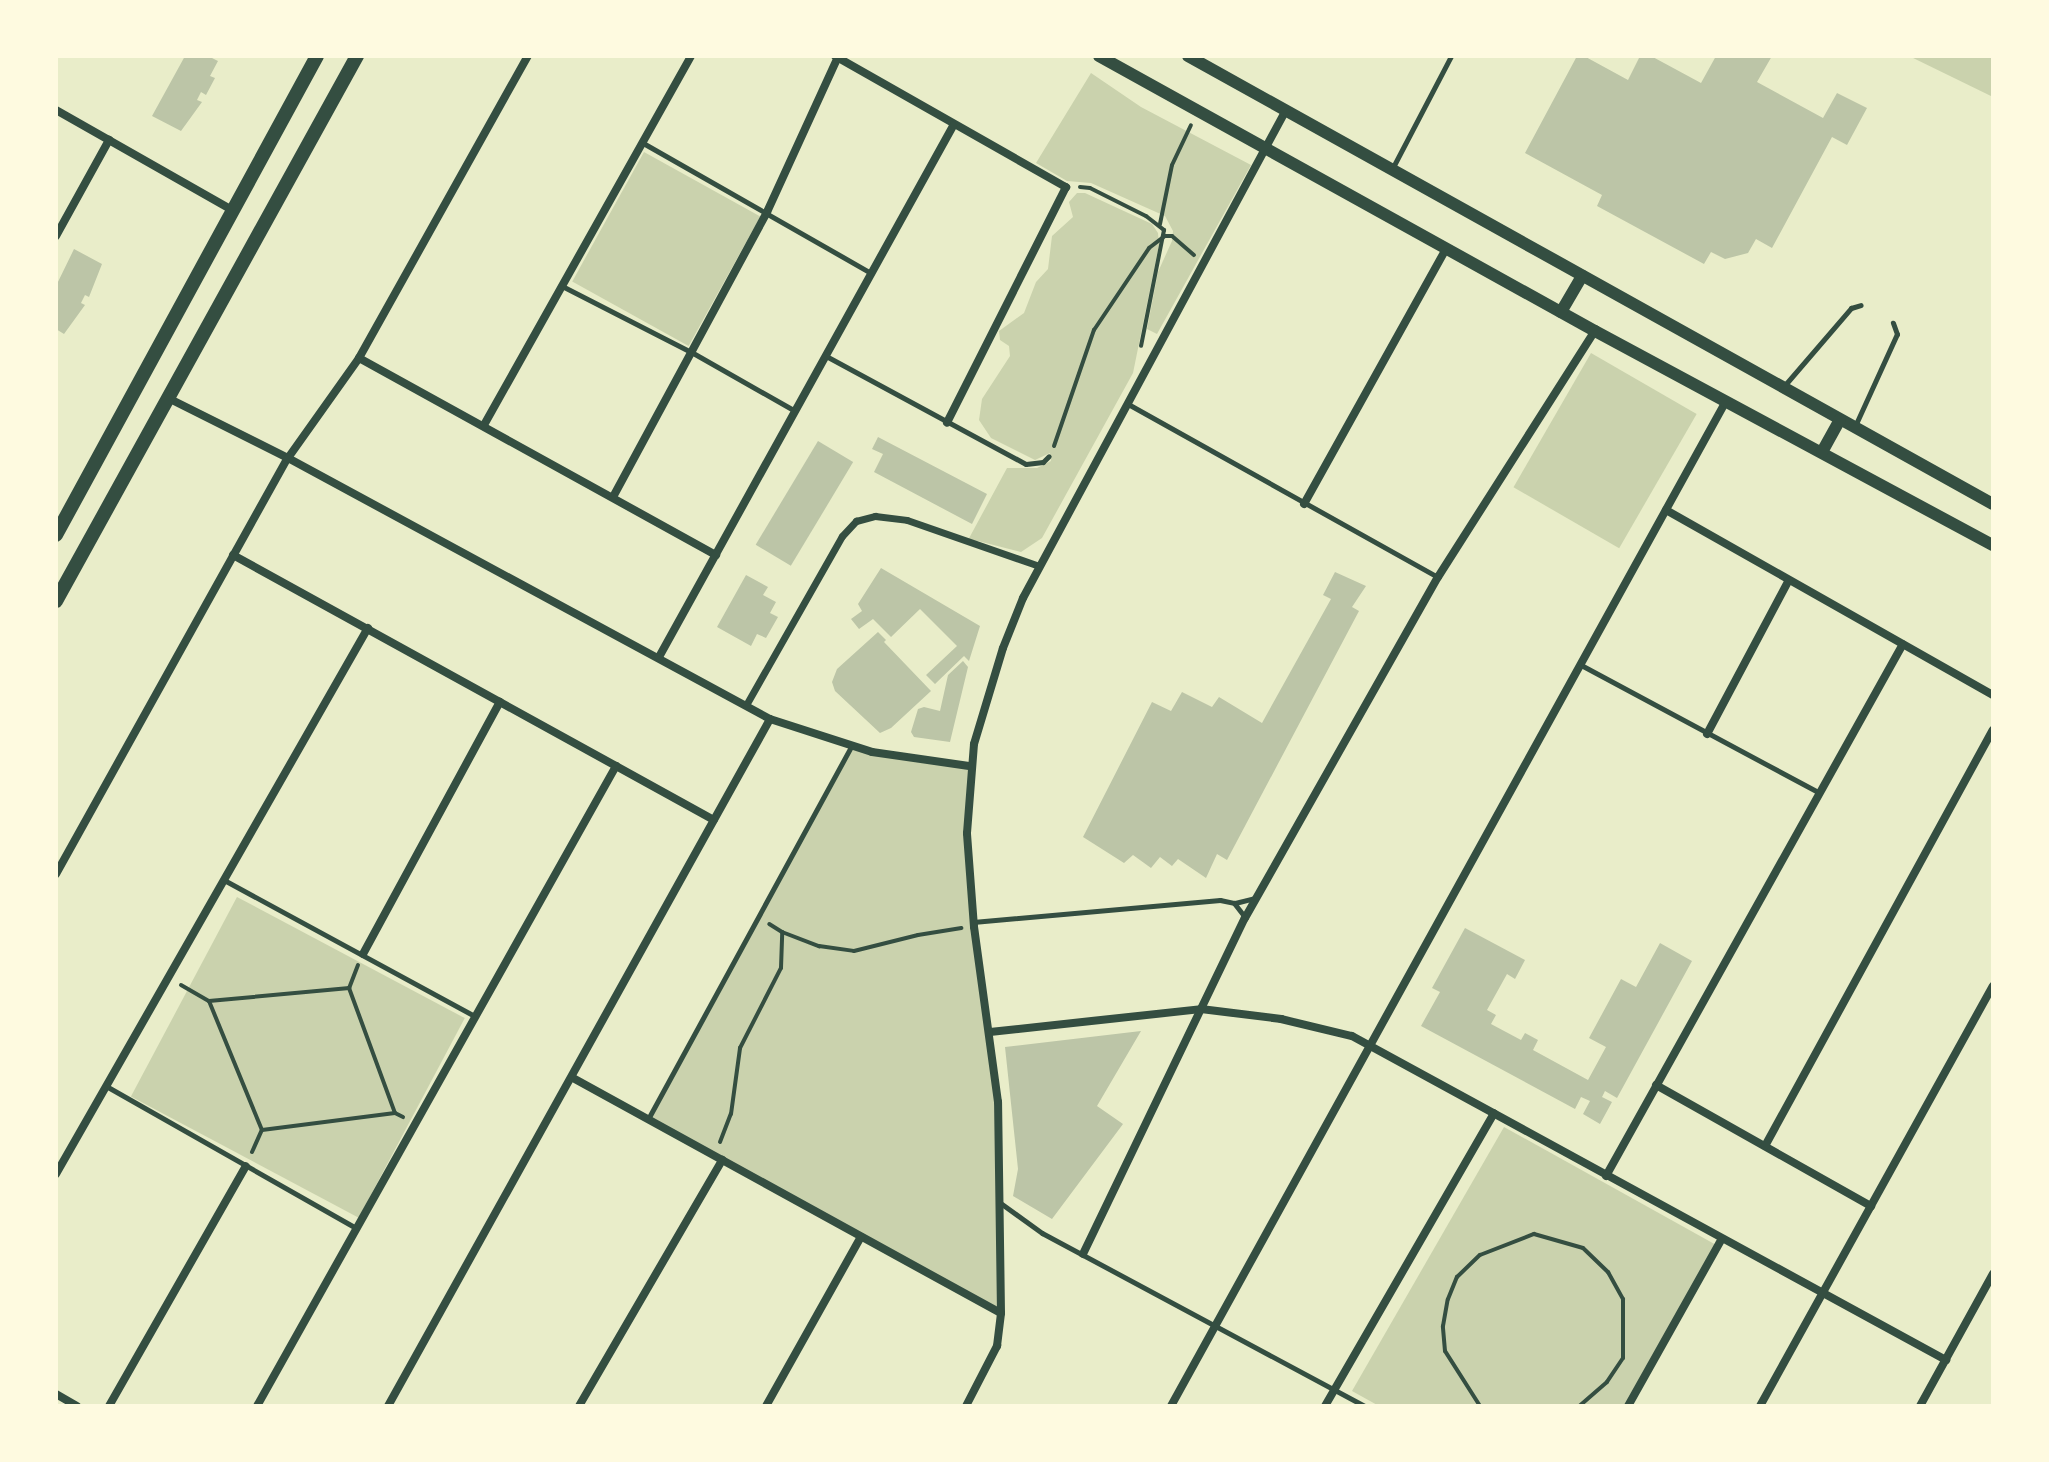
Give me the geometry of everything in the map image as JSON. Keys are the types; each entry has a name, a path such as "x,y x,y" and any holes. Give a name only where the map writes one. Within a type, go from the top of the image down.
{"main road":[{"path":"56,535 317,56"},
{"path":"56,601 357,56"}],"street":[{"path":"56,874 288,458 359,358 528,56"},
{"path":"484,425 691,56"},
{"path":"1099,56 1595,331 1993,545"},
{"path":"1188,56 1993,504"},
{"path":"613,497 767,212 836,57 953,126 1066,187 947,423"},
{"path":"56,110 232,210"},
{"path":"966,1406 997,1346 1001,1313 997,1202 1001,1158 990,1032 973,924 967,833 969,766 1003,648 1039,566 1286,110"},
{"path":"659,657 953,126"},
{"path":"56,236 109,140"},
{"path":"1304,504 1446,249"},
{"path":"1561,312 1582,276"},
{"path":"1083,1254 1245,918 1438,577 1595,331"},
{"path":"359,358 716,555"},
{"path":"166,397 288,458 770,719 851,746 902,758 969,766"},
{"path":"1171,1406 1726,401"},
{"path":"1822,452 1840,420"},
{"path":"1666,510 1993,695"},
{"path":"746,705 842,536 856,521 889,515 1039,566"},
{"path":"233,555 714,820"},
{"path":"1707,734 1789,580"},
{"path":"56,1174 368,628"},
{"path":"1606,1176 1903,644"},
{"path":"363,954 500,702"},
{"path":"388,1406 770,719"},
{"path":"1765,1146 1993,730"},
{"path":"257,1406 616,766"},
{"path":"1760,1406 1993,986"},
{"path":"990,1032 1201,1009 1281,1019 1352,1036 1821,1295 1946,1360"},
{"path":"573,1078 1001,1313"},
{"path":"1656,1085 1871,1206"},
{"path":"1325,1406 1494,1113"},
{"path":"579,1406 722,1160"},
{"path":"109,1406 246,1166"},
{"path":"766,1406 861,1237"},
{"path":"1628,1406 1721,1240"},
{"path":"1920,1406 1993,1274"},
{"path":"56,1394 77,1406"}],"lane":[{"path":"1392,169 1451,56"},
{"path":"641,142 872,273"},
{"path":"562,286 693,353 796,411"},
{"path":"1782,389 1851,308 1861,305"},
{"path":"1854,427 1897,334 1893,323"},
{"path":"826,356 1026,464 1043,462 1049,456"},
{"path":"1127,403 1438,577"},
{"path":"1580,665 1820,793"},
{"path":"648,1119 851,746"},
{"path":"224,880 475,1017"},
{"path":"973,924 1220,900 1243,904 1257,897"},
{"path":"1234,903 1243,911 1245,918"},
{"path":"106,1086 357,1229"},
{"path":"997,1202 1042,1233 1364,1406"}],"path":[{"path":"1136,386 1145,316 1165,236 1160,224 1172,165 1199,111"},
{"path":"1066,187 1090,188 1160,224"},
{"path":"1165,236 1187,246 1201,265"},
{"path":"1049,456 1094,330 1149,248 1165,236"},
{"path":"758,917 782,932 819,946 854,951 973,924"},
{"path":"712,1155 728,1127 740,1048 777,981 784,951 782,932"},
{"path":"363,954 349,988 395,1113"},
{"path":"168,978 209,1001 349,988"},
{"path":"209,1001 262,1130 246,1166"},
{"path":"262,1130 395,1113 416,1123"},
{"path":"1480,1406 1445,1351 1443,1326 1448,1299 1457,1277 1480,1255 1534,1234 1583,1248 1608,1272 1623,1299 1623,1358 1607,1382 1579,1406"}],"green space":[{"path":"1909,56 1993,56 1993,97"},
{"path":"1091,73 1141,107 1251,165 1157,334 1147,329 1158,272 1172,241 1173,231 1165,216 1091,183 1067,181 1036,163"},
{"path":"644,152 760,216 689,346 572,281"},
{"path":"1077,193 1085,193 1152,224 1158,233 1159,245 1133,373 1042,538 1021,552 978,541 975,544 967,542 1007,468 1037,468 1051,461 1050,453 1035,460 991,438 979,420 982,399 1010,356 1009,346 1000,340 999,331 1024,313 1036,282 1048,269 1052,236 1073,217 1069,202"},
{"path":"1591,353 1697,414 1619,548 1514,487"},
{"path":"851,746 969,766 967,833 998,1102 1001,1313 648,1119"},
{"path":"237,897 465,1018 359,1218 131,1097"},
{"path":"1504,1127 1718,1246 1629,1406 1379,1406 1352,1391"}],"building":[{"path":"185,56 208,56 218,61 210,76 215,78 206,95 201,92 197,100 202,102 181,131 152,116"},
{"path":"1577,56 1584,56 1628,80 1640,56 1651,56 1701,83 1716,56 1772,56 1757,82 1823,118 1837,93 1867,108 1847,145 1832,137 1772,248 1756,239 1748,253 1725,259 1711,252 1704,264 1597,206 1602,195 1525,153"},
{"path":"74,249 102,264 89,297 85,295 81,303 85,305 64,334 56,329 56,286"},
{"path":"878,437 987,494 972,524 874,472 883,454 872,449"},
{"path":"818,441 853,462 791,566 756,545"},
{"path":"881,568 980,626 969,661 964,656 935,684 926,675 957,646 920,609 891,637 873,619 859,629 851,619 862,611 858,604"},
{"path":"1335,572 1366,586 1352,607 1359,611 1227,860 1217,854 1206,878 1178,859 1172,866 1160,857 1151,868 1133,855 1124,863 1083,837 1152,702 1171,711 1182,692 1212,707 1219,697 1262,723 1331,599 1323,595"},
{"path":"746,575 768,587 763,595 776,602 770,613 778,617 766,638 757,634 751,646 717,627"},
{"path":"878,632 931,691 891,728 880,733 835,691 832,682 837,669"},
{"path":"963,661 968,667 950,742 914,737 911,732 918,709 924,707 940,711 948,675"},
{"path":"1465,928 1525,960 1515,979 1507,974 1487,1010 1496,1015 1491,1024 1521,1040 1525,1033 1538,1040 1533,1050 1588,1080 1606,1047 1589,1038 1621,979 1636,987 1660,943 1692,961 1617,1098 1605,1091 1602,1097 1612,1102 1600,1124 1583,1114 1590,1101 1581,1097 1575,1109 1421,1026 1440,992 1432,988"},
{"path":"1141,1031 1097,1106 1123,1124 1052,1219 1013,1196 1018,1169 1005,1047"}]}
